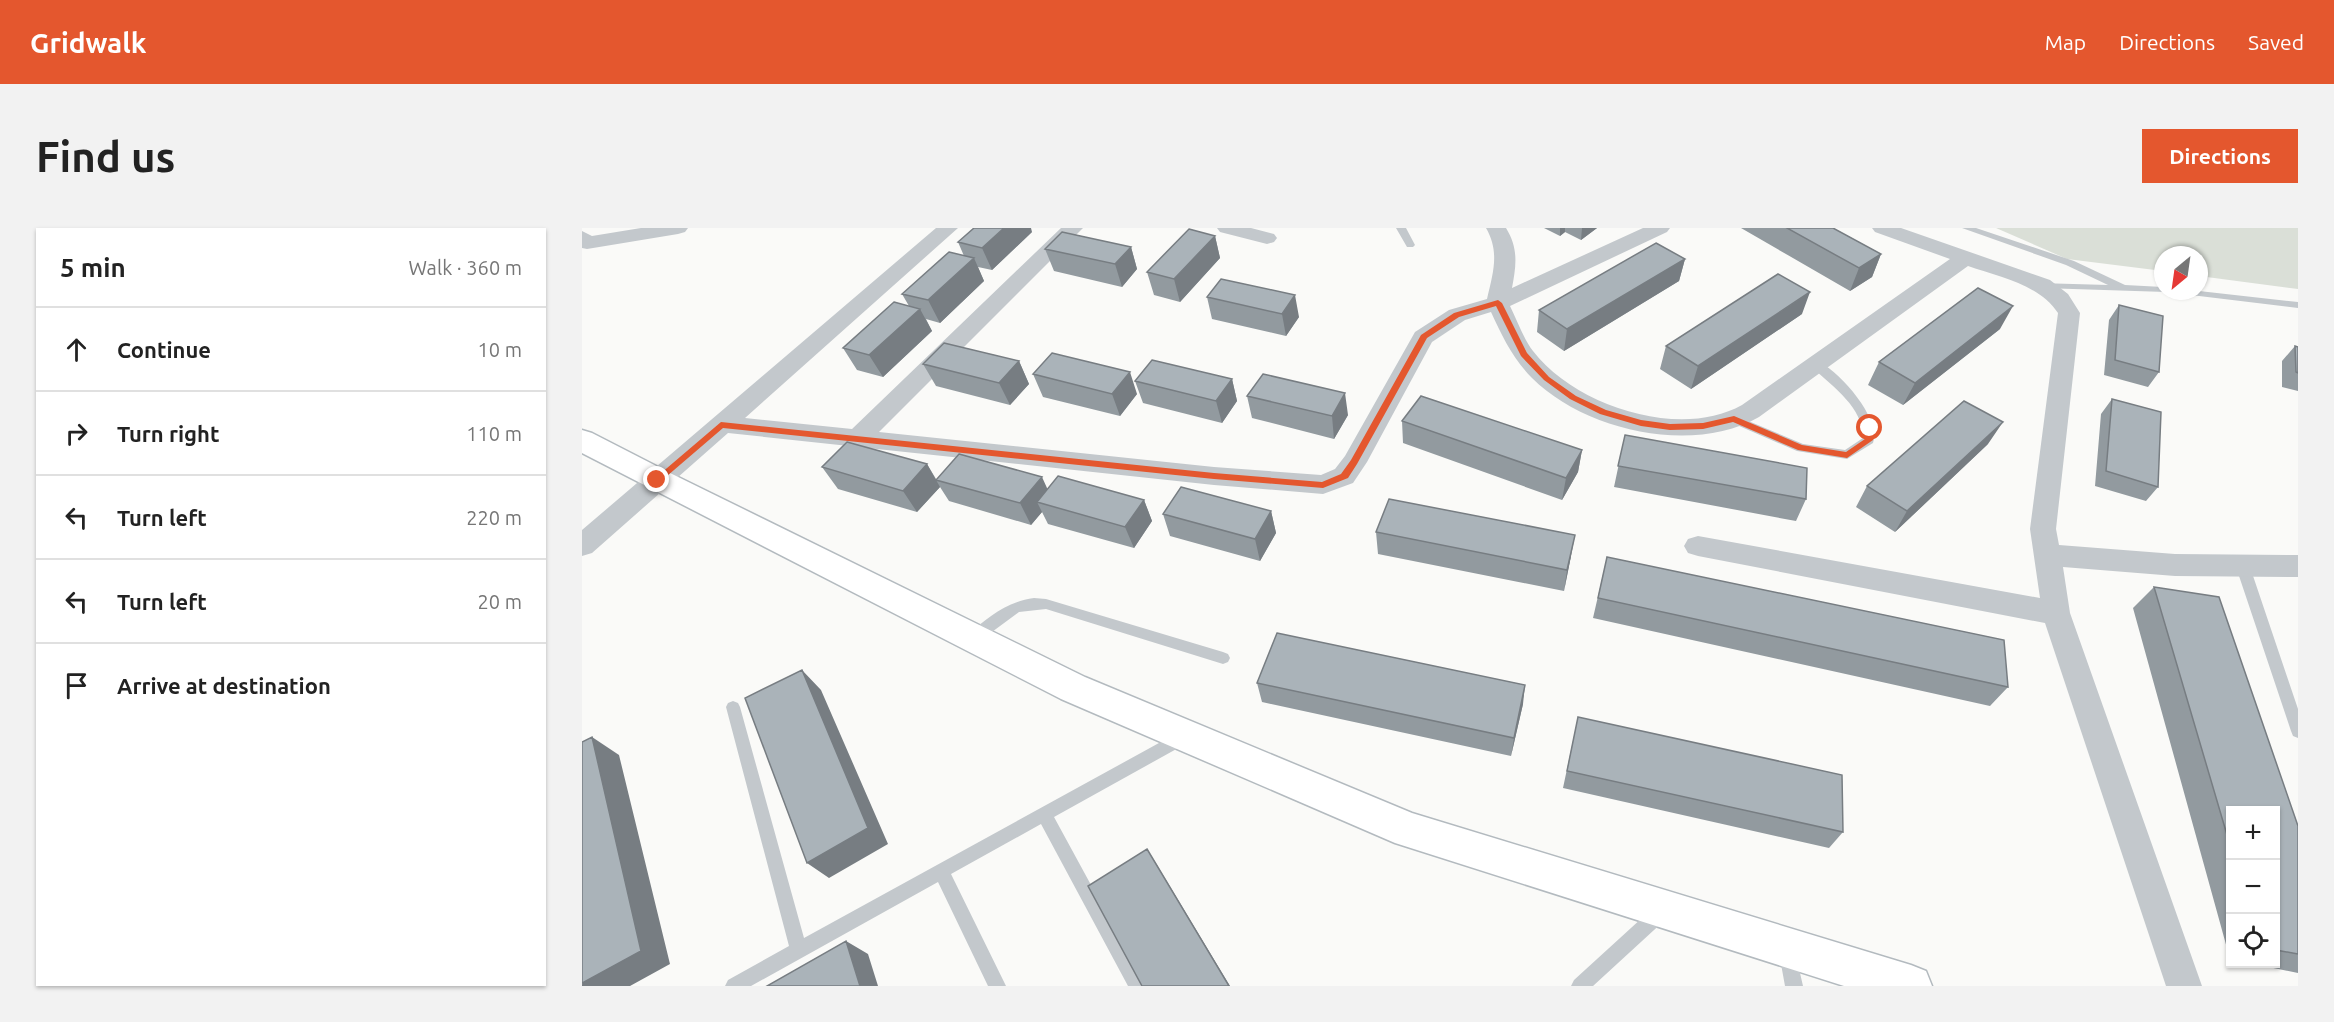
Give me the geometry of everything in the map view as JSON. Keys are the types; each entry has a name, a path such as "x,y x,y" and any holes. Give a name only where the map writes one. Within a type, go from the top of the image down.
{"main road":[{"path":"582,440 657,480 1073,688 1409,830 1911,986"}],"street":[{"path":"582,237 587,243 678,228"},
{"path":"582,546 948,228"},
{"path":"857,439 1073,228"},
{"path":"1227,228 1267,238"},
{"path":"1496,228 1506,245 1507,260 1498,303 1524,355 1546,378 1603,412 1641,423 1670,427 1703,426 1734,419 1817,365 1967,257"},
{"path":"721,424 1323,485 1344,476 1354,462 1424,337 1457,315 1498,303 1660,228"},
{"path":"1882,228 2042,285 2060,299 2069,313 2043,529 2056,613 2184,986"},
{"path":"1698,546 2056,613"},
{"path":"2048,555 2175,565 2298,566"}],"lane":[{"path":"1401,228 1410,245"},
{"path":"1967,228 2070,263 2121,287"},
{"path":"2042,285 2154,289"},
{"path":"2208,295 2298,305"},
{"path":"1734,419 1801,448 1847,455 1869,440 1870,428 1860,409 1817,365"},
{"path":"2242,564 2298,731"},
{"path":"972,639 1013,608 1028,603 1046,604 1223,658"},
{"path":"733,706 799,950"},
{"path":"734,986 1185,736"},
{"path":"1044,814 1137,986"},
{"path":"941,871 997,986"},
{"path":"1580,986 1664,910"},
{"path":"1787,948 1794,986"}],"shaded area":[{"path":"1996,228 2298,228 2298,289 2208,277 2208,246 2154,246 2154,270 2067,259"}],"building":[{"path":"974,228 1004,228 982,248 958,242"},
{"path":"1787,228 1833,228 1881,254 1859,268"},
{"path":"1189,229 1215,236 1174,279 1147,272"},
{"path":"1062,232 1131,247 1115,264 1045,249"},
{"path":"1656,243 1685,259 1567,329 1539,310"},
{"path":"949,252 974,258 928,300 902,294"},
{"path":"1778,274 1810,292 1698,366 1666,346"},
{"path":"1221,279 1295,295 1282,314 1207,297"},
{"path":"1978,288 2013,306 1915,383 1879,362"},
{"path":"894,302 920,309 869,355 843,348"},
{"path":"2119,305 2163,316 2159,372 2115,360"},
{"path":"944,343 1019,361 999,383 923,364"},
{"path":"2295,346 2298,347 2298,373 2296,372"},
{"path":"1052,353 1130,372 1112,394 1033,374"},
{"path":"1152,360 1232,379 1216,401 1135,381"},
{"path":"1263,374 1345,393 1332,416 1247,396"},
{"path":"1421,396 1582,450 1566,478 1402,421"},
{"path":"2112,399 2161,412 2158,487 2106,471"},
{"path":"1964,401 2003,422 1907,511 1867,486"},
{"path":"1625,435 1807,468 1806,499 1618,466"},
{"path":"847,442 927,464 903,491 822,467"},
{"path":"959,454 1042,477 1020,503 936,480"},
{"path":"1058,476 1144,500 1125,527 1037,502"},
{"path":"1181,487 1271,511 1255,539 1163,514"},
{"path":"1389,499 1575,535 1567,570 1376,532"},
{"path":"1607,557 2004,640 2008,687 1598,598"},
{"path":"2154,587 2219,597 2298,826 2298,954 2280,951 2280,806 2226,806 2226,831"},
{"path":"1277,633 1525,685 1514,738 1257,683"},
{"path":"802,670 868,828 807,863 745,698"},
{"path":"1578,717 1842,775 1843,832 1567,771"},
{"path":"592,737 641,951 582,983 582,742"},
{"path":"1147,849 1229,986 1142,986 1088,886"},
{"path":"846,941 860,986 767,986"}],"route":[{"path":"657,480 721,424 1214,476 1323,485 1344,476 1354,462 1424,337 1457,315 1498,303 1524,355 1546,378 1573,398 1603,412 1641,423 1670,427 1703,426 1734,419 1801,448 1847,455 1869,440 1870,428"}]}
